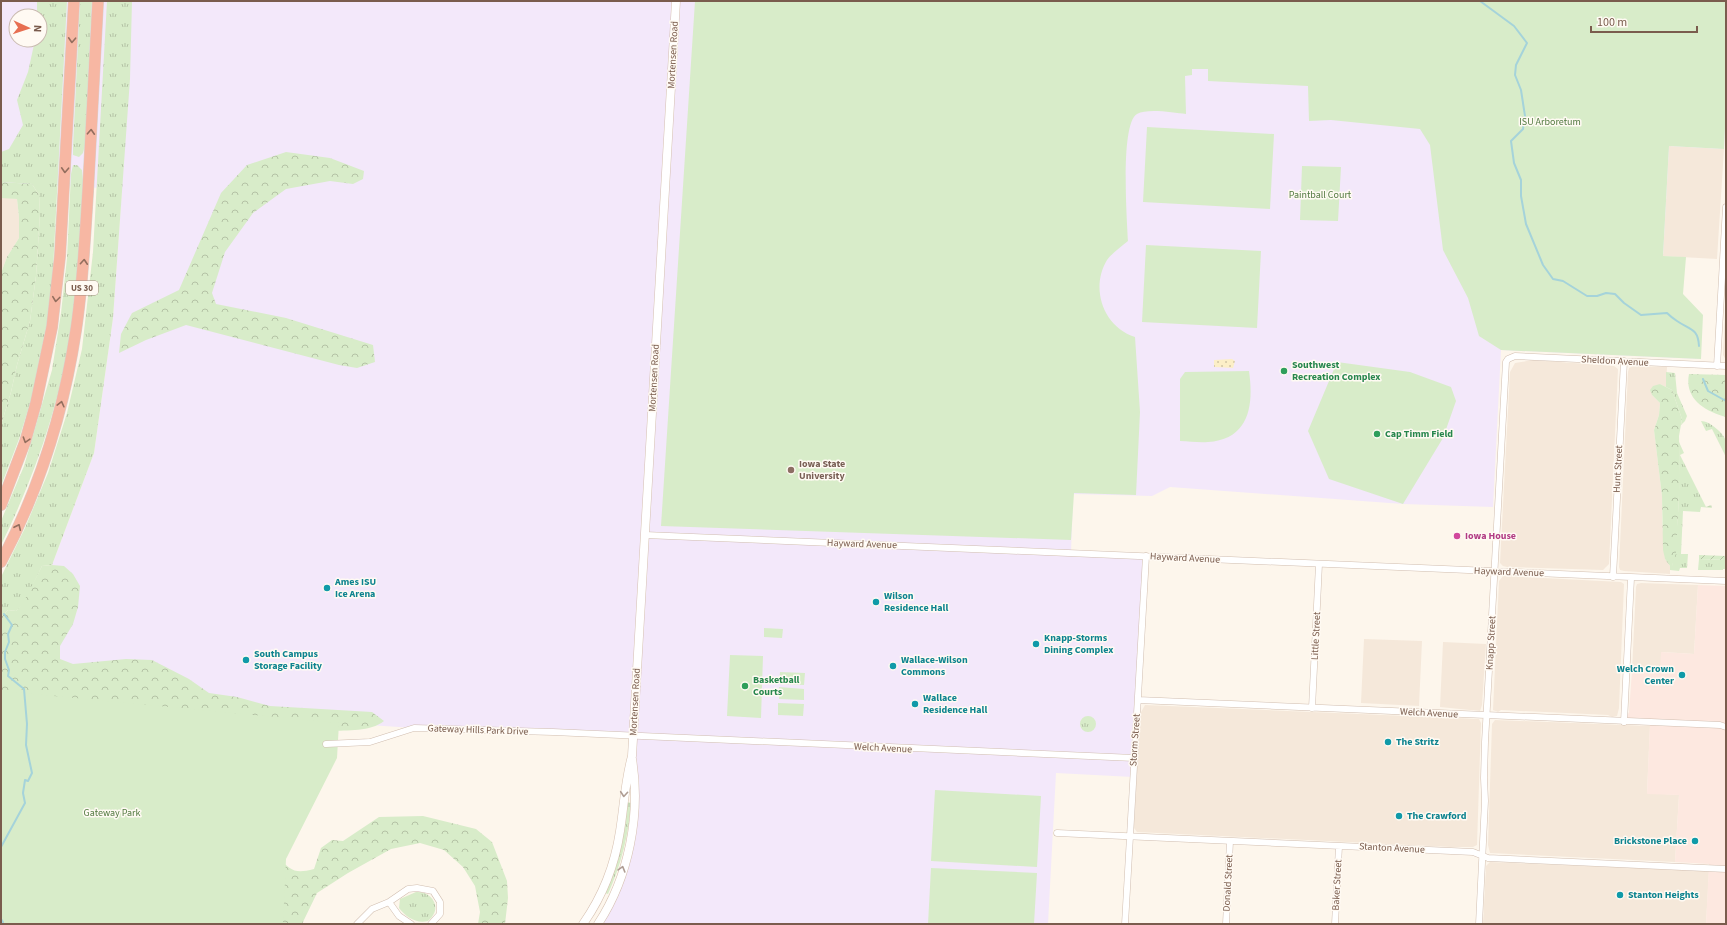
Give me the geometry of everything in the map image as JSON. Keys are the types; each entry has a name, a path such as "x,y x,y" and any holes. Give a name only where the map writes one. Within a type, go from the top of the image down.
{"highway":[{"name":"US 30","path":"1,505 25,442 36,404 52,327 60,256 74,1"},
{"name":"US 30","path":"1,562 21,520 49,448 62,401 76,331 84,258 98,1"}],"street":[{"name":"Mortensen Road","path":"598,924 620,880 632,833 635,813 635,788 632,756 633,736 676,1"},
{"path":"1717,366 1725,250 1726,207"},
{"name":"Sheldon Avenue","path":"1506,362 1508,359 1515,356 1726,366"},
{"name":"Hunt Street","path":"1613,577 1624,361"},
{"name":"Knapp Street","path":"1479,924 1487,716 1506,362"},
{"name":"Hayward Avenue","path":"644,535 1726,581"},
{"name":"Storm Street","path":"1125,924 1146,556"},
{"name":"Little Street","path":"1312,708 1319,564"},
{"path":"1624,722 1631,578"},
{"name":"Welch Avenue","path":"1138,700 1624,722 1724,725"},
{"name":"Gateway Hills Park Drive","path":"326,744 370,742 414,728 633,736"},
{"name":"Welch Avenue","path":"633,736 1134,758"},
{"name":"Mortensen Road","path":"583,924 598,900 616,852 620,832 624,788 632,756"},
{"name":"Stanton Avenue","path":"1057,833 1473,852 1482,856 1497,858 1726,869"},
{"name":"Donald Street","path":"1226,924 1230,841"},
{"name":"Baker Street","path":"1335,924 1339,846"},
{"path":"357,924 372,909 389,902 408,889 418,888 432,892 438,897 441,908 440,914 431,924"},
{"path":"389,902 399,916 411,924"}],"shaded area":[{"name":"Iowa State University","path":"1,1 1726,1 1726,107 1724,149 1669,146 1663,256 1701,359 1501,350 1493,507 1403,504 1170,487 1152,496 1073,494 1071,553 1146,556 1133,777 1056,773 1048,924 598,924 608,906 632,833 633,736 414,728 339,723 1,650 52,565 94,453 113,318 122,189 1,183"},
{"path":"1669,146 1724,149 1717,259 1663,256"},
{"path":"5,197 17,199 19,238 7,257 1,273 1,198"},
{"path":"1726,292 1726,360 1723,355"},
{"path":"1533,360 1614,366 1618,369 1609,564 1603,570 1507,567 1500,563 1510,372 1515,363"},
{"path":"1633,366 1667,367 1666,387 1660,384 1652,395 1660,403 1659,415 1654,430 1662,496 1665,559 1670,566 1670,574 1624,571 1620,570 1619,567 1628,372 1629,368"},
{"path":"1503,576 1621,582 1624,584 1619,708 1617,716 1612,717 1608,715 1501,710 1498,712 1493,710 1499,581"},
{"path":"1637,584 1698,585 1694,654 1662,652 1661,672 1632,671 1636,587"},
{"path":"1698,585 1726,586 1726,924 1706,924 1709,864 1675,862 1679,795 1647,794 1650,723 1624,722 1629,712 1632,671 1660,672 1661,652 1694,654"},
{"path":"1364,639 1422,641 1419,706 1361,703"},
{"path":"1443,642 1486,644 1482,705 1480,711 1440,707"},
{"path":"1145,705 1479,719 1481,723 1477,845 1473,847 1451,847 1137,832 1134,828 1140,714"},
{"path":"1495,720 1650,726 1647,793 1679,795 1675,862 1490,853 1488,845 1492,724"},
{"path":"1490,862 1709,871 1706,924 1483,924 1486,866"}],"green space":[{"path":"37,1 67,1 53,270 47,323 31,400 19,439 1,486 1,425 30,321 36,276 40,214 39,195 32,184 1,182 1,152 9,149 23,125 17,100 28,72 33,48 48,48 48,8 37,8"},
{"path":"80,1 92,1 85,145 83,153 79,157 73,155 73,147"},
{"path":"107,1 132,1 130,79 113,318 94,453 52,565 42,566 23,605 16,611 8,610 1,617 1,577 25,528 48,473 67,413 82,349 93,252"},
{"name":"ISU Arboretum","path":"695,1 1726,1 1726,107 1724,149 1669,146 1663,256 1686,257 1683,294 1703,315 1701,359 1501,350 1479,336 1468,298 1443,250 1430,145 1420,129 1331,120 1309,121 1308,86 1208,81 1208,69 1192,69 1192,75 1185,76 1186,114 1148,111 1137,114 1132,121 1128,135 1126,153 1128,241 1114,252 1107,260 1102,271 1100,282 1100,294 1108,316 1115,325 1124,332 1135,337 1140,412 1136,495 1074,493 1071,540 661,526"},
{"path":"1147,127 1274,134 1270,209 1143,202"},
{"path":"286,152 330,158 364,171 363,179 353,184 330,181 286,189 253,213 225,252 212,293 216,304 286,318 373,345 375,362 357,368 339,365 186,325 146,340 119,353 121,334 132,313 179,290 221,193 247,165"},
{"path":"73,165 77,165 82,170 83,181 75,292 66,357 53,413 35,467 1,545 1,521 24,466 52,370 61,313 67,258 71,174"},
{"name":"Paintball Court","path":"1302,166 1341,167 1338,221 1300,220"},
{"path":"1,182 32,184 39,195 40,214 36,276 30,321 1,425 1,273 7,257 19,238 19,217 17,199 1,198"},
{"path":"1146,245 1261,251 1257,328 1142,322"},
{"name":"Cap Timm Field","path":"1337,362 1410,372 1451,387 1456,401 1443,438 1403,504 1329,479 1308,431"},
{"path":"1249,371 1249,408 1246,418 1240,427 1232,435 1222,440 1205,442 1180,441 1180,379 1185,372"},
{"path":"1666,372 1675,373 1677,393 1687,416 1681,425 1682,419 1672,390 1666,387"},
{"path":"1689,374 1726,375 1726,417 1711,411 1698,403 1690,390 1688,383"},
{"path":"1660,384 1672,390 1682,419 1679,436 1680,476 1676,553 1672,566 1670,566 1665,559 1663,550 1662,496 1654,430 1659,415 1660,403 1652,395 1650,390 1653,386"},
{"path":"1701,421 1712,425 1724,438 1726,441 1726,457 1712,429 1706,431"},
{"path":"1679,442 1684,453 1680,455 1706,507 1711,505 1712,508 1701,507 1700,512 1683,511 1681,554 1688,554 1687,568 1680,568 1679,571 1670,570 1670,566 1672,566 1678,520"},
{"path":"1699,555 1726,556 1726,560 1699,559"},
{"path":"1699,559 1726,560 1726,569 1698,570"},
{"path":"42,566 64,566 73,574 80,586 78,607 73,624 60,646 60,659 73,664 126,659 152,660 189,679 209,693 237,697 270,706 372,712 384,721 378,725 366,729 330,731 1,875 1,617 8,610 16,611 22,605"},
{"path":"764,628 783,629 782,638 764,637"},
{"name":"Basketball Courts","path":"730,655 763,656 761,718 727,716"},
{"path":"780,672 805,673 804,685 779,684"},
{"path":"779,687 804,689 804,700 779,699"},
{"name":"Gateway Park","path":"1,691 339,723 337,758 286,859 283,924 1,924"},
{"path":"778,703 804,704 803,716 778,715"},
{"path":"1088,716 1095,721 1096,724 1091,731 1088,732 1081,727 1080,724 1085,717"},
{"path":"935,790 1041,796 1037,867 931,861"},
{"path":"628,802 631,803 626,838 617,872 608,894 605,893 621,846"},
{"path":"423,816 476,829 492,842 507,881 508,898 505,924 478,924 480,912 475,886 463,867 444,850 420,843 391,849 348,873 317,893 302,924 230,924 278,857 294,870 302,871 314,869 321,848 332,840 343,841 379,817"},
{"path":"931,868 1037,873 1034,924 928,924"},
{"path":"416,892 427,894 434,902 435,911 428,921 415,921 399,908 400,899"}],"sand":[{"path":"1232,359 1235,361 1233,368 1214,367 1214,360"}],"waterway":[{"path":"1480,1 1514,26 1527,43 1516,65 1515,75 1521,90 1525,116 1523,129 1511,141 1514,163 1521,180 1521,196 1526,224 1543,265 1553,279 1563,281 1587,296 1597,296 1606,293 1615,294 1624,303 1641,315 1667,313 1695,333 1699,346"},
{"path":"1703,379 1708,391 1726,401"},
{"path":"1,394 1,407"},
{"path":"1,847 25,803 23,793 25,780 28,781 32,773 26,745 27,724 24,689 8,676 9,670 5,659 5,652 9,642 8,634 12,625 4,614"},
{"path":"1,919 3,924"}],"place":[{"name":"Southwest Recreation Complex","path":"1284,371"},
{"name":"Cap Timm Field","path":"1377,434"},
{"name":"Iowa State University","path":"791,470"},
{"name":"Iowa House","path":"1457,536"},
{"name":"Ames ISU Ice Arena","path":"327,588"},
{"name":"Wilson Residence Hall","path":"876,602"},
{"name":"Knapp-Storms Dining Complex","path":"1036,644"},
{"name":"South Campus Storage Facility","path":"246,660"},
{"name":"Wallace-Wilson Commons","path":"893,666"},
{"name":"Welch Crown Center","path":"1682,675"},
{"name":"Basketball Courts","path":"745,686"},
{"name":"Wallace Residence Hall","path":"915,704"},
{"name":"The Stritz","path":"1388,742"},
{"name":"The Crawford","path":"1399,816"},
{"name":"Brickstone Place","path":"1695,841"},
{"name":"Stanton Heights","path":"1620,895"}]}
